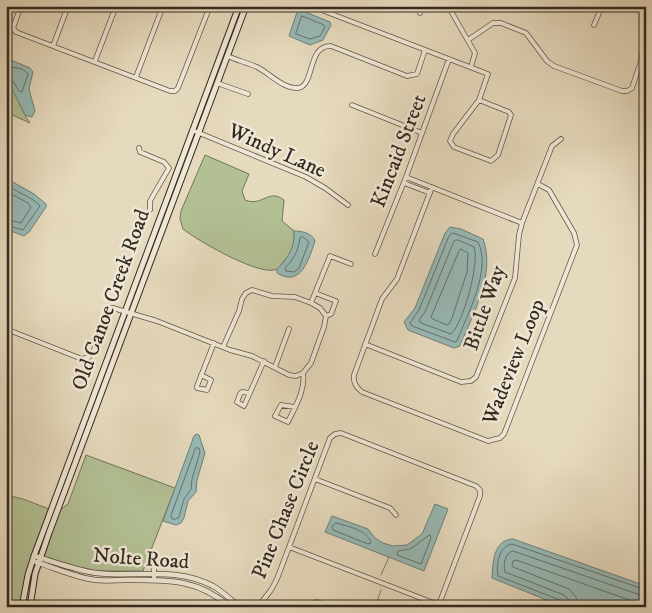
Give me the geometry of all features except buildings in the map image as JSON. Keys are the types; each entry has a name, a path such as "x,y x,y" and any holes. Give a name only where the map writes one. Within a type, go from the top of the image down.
{"main road":[{"name":"Old Canoe Creek Road","path":"23,606 33,558 239,6"},
{"name":"Old Canoe Creek Road","path":"30,607 32,590 40,560 246,6"},
{"path":"100,378 106,380"}],"street":[{"path":"20,6 14,30 170,91 175,91 178,88 210,6"},
{"path":"53,46 68,6"},
{"path":"95,62 116,6"},
{"path":"136,78 163,6"},
{"path":"311,6 488,74 479,100 452,134 450,141 454,147 491,161 498,155 511,115 509,112 479,100"},
{"path":"419,6 420,13"},
{"path":"448,6 475,53 471,67"},
{"path":"594,25 602,6"},
{"path":"468,40 494,23 501,23 526,33 554,66 622,91 632,88 641,61 646,33"},
{"path":"227,56 255,66 274,80 296,88 302,87 306,82 316,55 320,48 326,46 331,46 407,76 417,74 425,50"},
{"name":"Kincaid Street","path":"375,254 404,183 449,59"},
{"path":"217,83 248,94"},
{"path":"352,105 422,133"},
{"name":"Windy Lane","path":"192,130 306,177 348,205"},
{"name":"Bittle Way","path":"365,344 461,382 476,378 515,278 518,240 522,223 552,146 561,139"},
{"path":"139,148 140,152 164,162 169,168 150,201 150,210"},
{"path":"406,177 522,223"},
{"path":"404,183 430,193"},
{"name":"Wadeview Loop","path":"432,187 397,279 382,299 354,374 354,380 356,387 362,392 488,441 500,438 504,434 577,245 574,233 549,190 538,184"},
{"path":"311,303 330,256 351,264"},
{"path":"6,329 82,359 89,357 93,352 109,310 113,308 157,321 223,347 264,361 289,375 296,376 303,373 310,363 324,327 326,316 320,308 295,297 272,296 252,290 242,298 239,311 223,347"},
{"path":"315,293 336,301 331,314 326,316"},
{"path":"274,367 289,329"},
{"path":"201,375 214,343"},
{"path":"250,393 242,392 237,402 244,406 250,393 264,361"},
{"path":"294,407 281,405 275,416 288,422 305,382 303,373"},
{"name":"Pine Chase Circle","path":"258,607 271,590 330,438 335,434 341,434 476,486 480,490 480,496 439,606"},
{"path":"315,479 390,508 396,515"},
{"path":"289,547 439,606"},
{"path":"154,557 154,580"},
{"name":"Nolte Road","path":"33,558 97,573 179,574 215,587 240,607"},
{"name":"Nolte Road","path":"40,560 75,575 96,580 178,581 202,588 230,607"},
{"path":"309,607 316,601 331,607"}],"green space":[{"path":"6,84 10,85 30,123 6,112"},
{"path":"205,155 249,174 242,191 245,200 251,202 274,196 284,200 282,221 294,231 294,240 289,255 277,269 266,270 241,262 201,241 183,229 180,219 181,211"},
{"path":"86,455 175,488 143,571 97,571 43,556 60,510 68,504"},
{"path":"6,495 49,509 21,607 6,607"}],"water":[{"path":"298,9 330,22 331,25 323,40 310,45 289,36"},
{"path":"11,60 30,68 33,72 29,89 35,111 32,117 25,115 10,85 6,84 6,66"},
{"path":"6,173 11,178 11,181 34,194 46,204 46,207 29,232 24,236 6,229"},
{"path":"450,227 461,229 483,239 487,266 485,280 476,307 460,346 454,348 408,330 404,322 415,308 445,233"},
{"path":"294,231 306,233 312,236 315,241 303,269 292,277 285,277 277,273 277,269 290,252"},
{"path":"196,434 199,435 205,453 197,480 196,492 188,501 181,523 176,525 163,521"},
{"path":"435,504 448,509 424,571 325,532 332,516 368,529 375,538 383,543 393,546 407,545 422,534"},
{"path":"513,539 646,586 646,607 564,607 492,578 495,553 501,543"}],"waterway":[{"path":"381,575 389,557"},
{"path":"375,607 381,590"}]}
